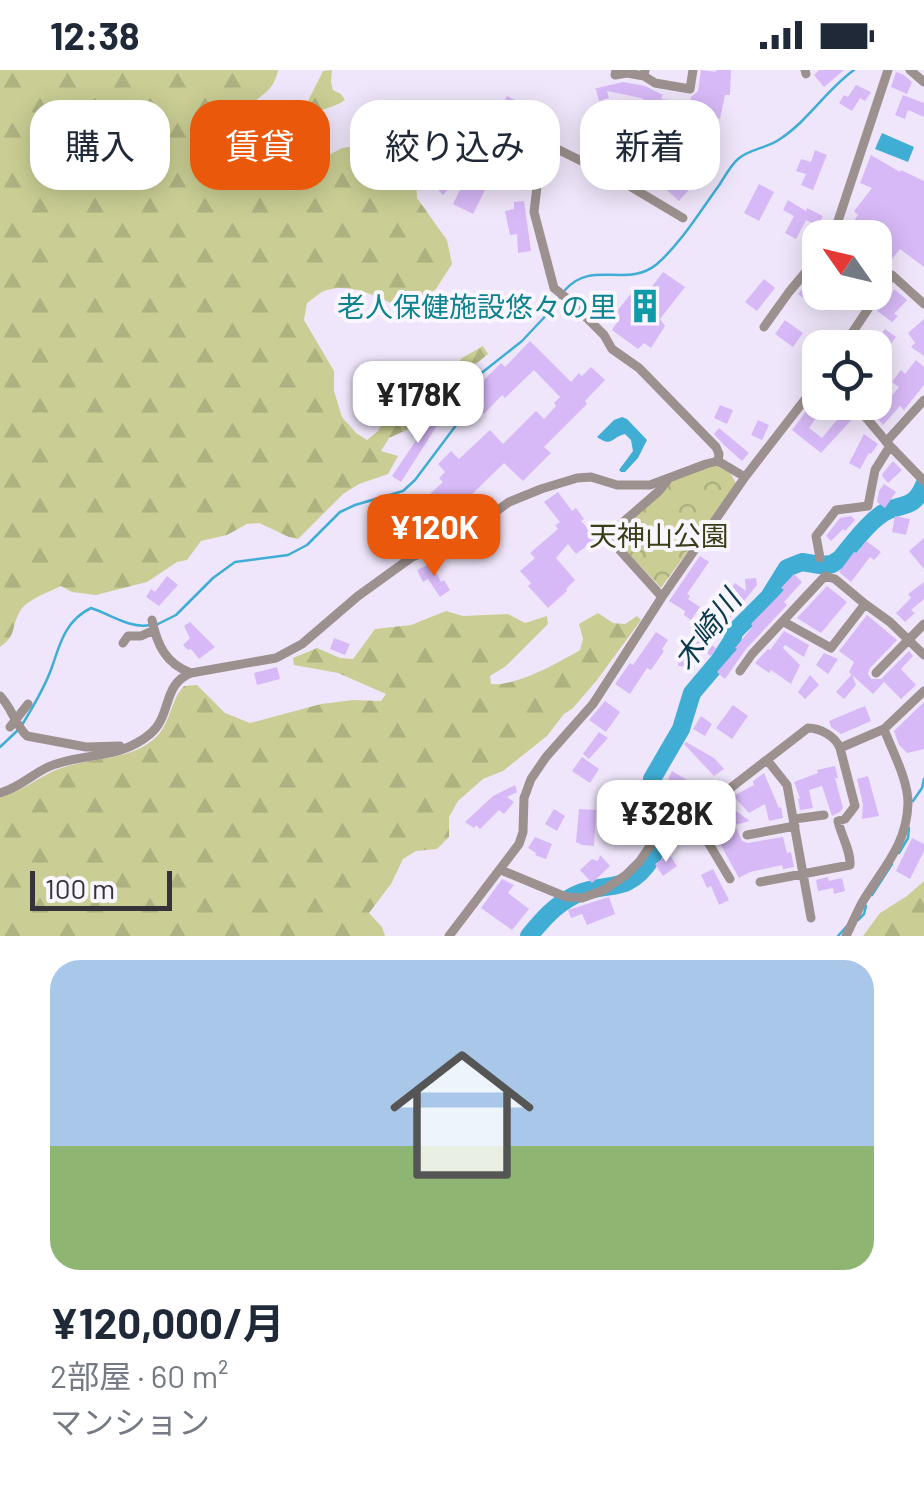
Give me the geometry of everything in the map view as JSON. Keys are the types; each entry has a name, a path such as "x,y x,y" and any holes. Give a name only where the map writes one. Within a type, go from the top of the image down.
{"street":[{"path":"616,70 615,76 644,73 655,83 690,89 694,70"},
{"path":"838,220 888,70"},
{"path":"910,70 924,82"},
{"path":"683,218 616,178 551,146 538,178 534,212 554,288 604,336 612,349 639,368 716,446 718,461"},
{"path":"892,275 924,304"},
{"path":"764,327 802,276"},
{"path":"820,558 816,536 836,510 868,506 875,470 888,444 924,400"},
{"path":"448,936 519,844 524,832 524,798 531,779 592,704 746,477 802,405"},
{"path":"868,420 924,481"},
{"path":"0,792 13,789 48,767 128,748 162,722 175,682 191,673 276,658 302,644 412,557 458,539 509,502 577,478 592,477 630,487 650,485 718,461 746,477"},
{"path":"662,597 608,536 669,478"},
{"path":"740,670 825,576 835,579 890,622 924,655"},
{"path":"784,622 831,648 864,604"},
{"path":"876,673 924,624"},
{"path":"122,643 128,636 141,636 153,625 170,662 191,673"},
{"path":"840,748 884,729 924,691"},
{"path":"0,696 8,704 13,724 27,736 86,747 128,748"},
{"path":"13,724 28,704"},
{"path":"501,870 571,898 604,890 634,869 660,835 693,817 808,728 818,728 840,748 855,806 845,820 838,821 850,866 760,882"},
{"path":"846,936 866,896 890,862 905,824 906,790 884,729"},
{"path":"767,760 786,784 811,918"},
{"path":"747,836 824,815"},
{"path":"693,817 730,879"}],"green space":[{"path":"0,70 278,70 270,88 256,100 190,100 190,190 330,190 330,154 350,147 350,190 417,190 417,198 447,240 452,264 436,289 405,311 378,297 347,288 327,290 307,303 304,320 334,371 334,391 342,417 367,440 378,431 401,389 411,385 439,390 462,358 483,346 488,354 453,383 413,427 389,438 381,451 398,456 388,474 343,494 298,539 259,523 247,524 227,535 201,541 187,560 177,562 147,582 96,595 72,592 61,586 22,608 11,635 0,647"},
{"path":"332,70 333,90 345,100 330,107 330,100 308,100 323,71"},
{"name":"天神山公園","path":"713,464 728,471 736,485 661,588 612,536 671,481"},
{"path":"446,611 463,616 508,614 525,623 547,616 548,624 506,666 490,676 491,684 524,678 580,650 583,639 579,624 598,613 613,623 625,624 637,616 641,620 597,680 547,736 503,771 483,779 458,801 449,817 449,837 437,849 416,851 403,859 391,884 369,913 385,936 0,936 0,797 56,770 137,750 159,734 184,686 197,685 225,713 250,723 321,704 381,701 386,694 338,673 294,665 293,658 317,648 353,659 375,629 411,625"},
{"path":"924,881 924,936 863,936 880,913"}],"water":[{"path":"882,133 914,147 908,162 875,149"},
{"path":"622,417 647,440 625,472 619,470 633,451 631,440 625,434 609,442 597,437"}],"building":[{"path":"701,70 731,70 730,95 725,95 720,119 720,100 690,100 698,91"},
{"path":"819,70 844,70 824,87 814,75"},
{"path":"896,72 912,82 907,94 891,87"},
{"path":"623,82 645,86 663,95 661,99 671,100 645,100 607,91 609,98 599,100 593,89"},
{"path":"856,85 871,92 865,101 860,98 852,111 839,103"},
{"path":"903,95 924,103 924,117 908,110 905,119 895,115"},
{"path":"815,150 827,155 813,190 801,185 806,174 796,171 801,159 811,162"},
{"path":"871,155 924,181 924,267 900,249 892,259 892,220 855,220 858,215 854,211 872,188 860,183"},
{"path":"759,184 774,192 759,221 744,213"},
{"path":"460,190 485,190 473,214 453,204"},
{"path":"667,190 689,190 679,201"},
{"path":"788,200 823,216 821,220 802,220 796,239 785,233 794,216 783,210"},
{"path":"524,201 531,251 518,253 517,234 510,235 505,211 514,209 514,202"},
{"name":"老人保健施設悠々の里","path":"663,272 685,287 660,319 665,326 651,348 644,343 638,349 612,330 619,319 614,315 633,291 644,297"},
{"path":"764,279 775,288 757,311 745,302"},
{"path":"894,289 907,300 892,322 877,311 892,310"},
{"path":"924,319 924,356 911,347 915,343 908,333"},
{"path":"785,320 802,332 793,347 775,334"},
{"path":"530,341 571,382 591,367 605,380 544,447 551,453 523,481 504,463 464,502 459,498 434,522 418,505 443,482 439,478 445,472 438,464 451,451 459,459 490,430 503,444 536,411 544,419 556,406 554,403 560,397 534,370 484,414 474,405 480,399 478,392 483,381 501,363 505,367"},
{"path":"916,360 924,367 924,385 904,410 900,406 892,415 892,395 899,387 892,382 901,370 905,374"},
{"path":"720,405 733,410 727,424 714,418"},
{"path":"438,408 445,413 401,482 392,476"},
{"path":"802,417 802,420 815,420 809,428 822,438 837,420 851,420 821,453 792,430"},
{"path":"758,420 769,425 762,440 751,435"},
{"path":"719,428 749,453 742,461 714,434"},
{"path":"864,434 878,444 860,469 849,463"},
{"path":"893,461 902,470 888,483 882,476"},
{"path":"884,484 896,492 885,508 877,502"},
{"path":"558,492 572,511 576,508 584,519 581,521 597,538 576,554 568,544 556,558 575,580 548,608 520,571 535,558 530,553 558,529 555,525 560,522 544,502"},
{"path":"373,512 393,517 390,529 370,524"},
{"path":"851,516 855,520 845,531 831,541 826,536 840,518"},
{"path":"895,516 910,519 906,535 892,532"},
{"path":"924,538 924,569 909,551"},
{"path":"866,541 881,552 874,560 870,557 851,582 839,572"},
{"path":"700,556 709,562 687,594 700,607 691,620 669,601"},
{"path":"432,563 441,582 444,580 450,590 440,597 428,579 423,582 417,570"},
{"path":"794,574 802,582 784,602 787,605 746,649 725,679 717,672"},
{"path":"167,576 178,585 159,606 146,597"},
{"path":"756,578 757,585 708,642 716,648 711,656 694,644 735,583 746,591 745,579"},
{"path":"924,582 924,599 911,610 915,613 905,622 896,613 911,598 908,594"},
{"path":"827,586 847,602 821,633 797,618"},
{"path":"867,615 897,640 870,668 871,679 881,679 909,651 913,656 901,669 916,685 901,699 884,682 873,694 849,672 854,662 839,651"},
{"path":"190,622 215,647 199,659 183,645 190,638 184,626"},
{"path":"784,631 809,645 804,657 785,645 783,648 800,665 791,684 755,663"},
{"path":"656,632 668,640 664,651 630,694 615,684"},
{"path":"334,638 350,644 345,655 330,649"},
{"path":"681,642 693,643 690,667 678,666"},
{"path":"824,653 838,659 828,674 816,665"},
{"path":"277,667 280,679 257,685 254,673"},
{"path":"852,674 856,685 844,699 836,692"},
{"path":"810,675 819,685 805,699 798,692"},
{"path":"605,701 620,712 606,732 589,720"},
{"path":"924,702 924,749 907,753 894,731"},
{"path":"733,705 748,716 732,739 716,728"},
{"path":"865,706 871,721 841,734 831,727 829,721"},
{"path":"701,716 712,724 705,736 693,729"},
{"path":"599,732 608,738 589,759 583,754"},
{"path":"686,742 714,758 724,769 714,776"},
{"path":"582,757 599,769 590,783 572,771"},
{"path":"835,766 843,808 840,812 832,816 822,786 809,790 813,808 800,810 794,782"},
{"path":"672,771 702,789 693,801 684,795 671,808 663,801 678,785 668,779"},
{"path":"764,773 783,818 769,821 765,804 749,813 733,796 754,785 753,781"},
{"path":"868,776 879,816 862,819 857,779"},
{"path":"515,785 517,792 507,797 514,802 504,814 499,810 480,829 465,822 493,796"},
{"path":"726,804 750,821 735,825 742,841 783,837 794,867 783,869 782,865 739,878 706,818"},
{"path":"637,807 651,811 645,834 631,830"},
{"path":"554,809 565,816 557,831 545,824"},
{"path":"579,809 596,810 594,846 576,842"},
{"path":"535,837 552,844 546,859 528,848"},
{"path":"912,838 924,844 924,851 910,879 896,871"},
{"path":"669,854 677,866 663,876 655,864"},
{"path":"600,855 610,866 592,883 580,870 592,859 598,861"},
{"path":"713,869 729,900 719,905 701,875"},
{"path":"828,877 829,881 842,878 845,891 818,891 816,880"},
{"path":"502,879 514,885 508,893 529,909 512,930 481,908"},
{"path":"609,897 615,914 587,925 582,914 571,918 568,910"}],"waterway":[{"path":"565,290 587,276 634,274 657,264 683,236 735,161 790,131 854,70"},
{"path":"158,624 176,615 235,562 288,555 307,545 340,512 403,491 463,416 479,375 522,341 560,297"},
{"name":"木崎川","path":"529,936 568,899 627,882 647,865 659,841 662,824 652,779 681,729 692,693 719,661 734,632 769,597 787,568 802,562 832,564 874,520 915,500 924,485"},
{"path":"22,725 46,682 65,633 82,613 91,608 128,623 150,625"},
{"path":"0,747 17,731"},
{"path":"913,801 924,779"},
{"path":"899,853 909,828"},
{"path":"872,895 892,864"},
{"path":"858,920 866,906"},
{"path":"838,936 847,926"}],"place":[{"name":"老人保健施設悠々の里","path":"645,306"}]}
